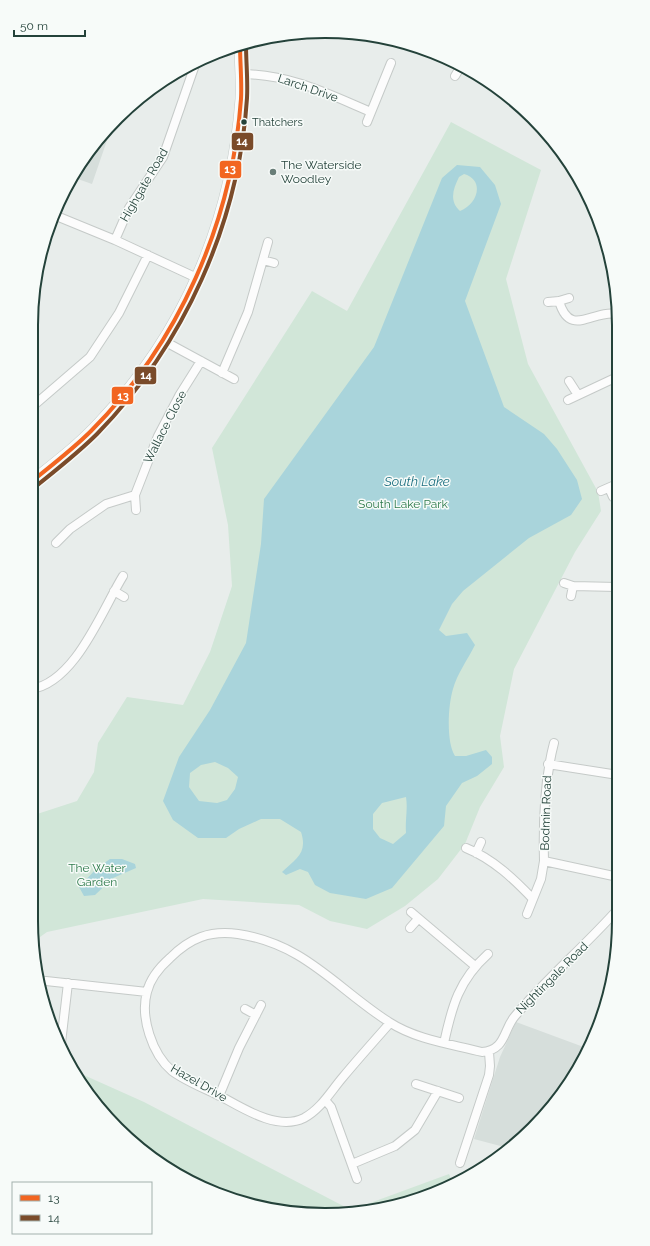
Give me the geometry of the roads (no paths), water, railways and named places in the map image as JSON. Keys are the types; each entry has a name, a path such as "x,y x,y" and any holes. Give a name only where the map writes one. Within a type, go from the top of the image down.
{"street":[{"path":"38,476 69,452 99,423 143,372 164,341 197,278 218,222 227,188 240,110 242,74 240,51"},
{"path":"367,122 391,63"},
{"name":"Highgate Road","path":"115,240 129,208 163,156 193,70"},
{"path":"455,76 458,71"},
{"name":"Larch Drive","path":"242,74 259,74 291,80 371,112"},
{"path":"59,217 115,240 197,278"},
{"path":"222,373 248,312 268,242"},
{"path":"38,402 90,357 119,313 148,255"},
{"path":"263,260 274,264"},
{"path":"548,302 569,298"},
{"path":"559,300 561,308 568,318 579,321 611,312"},
{"path":"164,341 234,379"},
{"name":"Wallace Close","path":"136,510 135,495 158,436 179,396 201,361"},
{"path":"568,400 612,380"},
{"path":"568,382 578,395"},
{"path":"601,491 612,486"},
{"path":"56,544 70,529 106,504 135,495"},
{"path":"38,687 48,684 61,674 72,662 95,626 123,576"},
{"path":"564,583 573,586 612,587"},
{"path":"571,596 573,586"},
{"path":"114,591 124,598"},
{"name":"Bodmin Road","path":"527,914 540,880 544,861 548,764 554,743"},
{"name":"Bodmin Road","path":"548,764 612,774"},
{"path":"476,853 481,842"},
{"path":"466,848 513,878 533,900"},
{"name":"Bodmin Road","path":"544,861 612,876"},
{"path":"411,912 474,966"},
{"name":"Nightingale Road","path":"489,1052 496,1048 511,1020 537,990 593,938 612,916"},
{"path":"410,928 418,919"},
{"name":"Hazel Drive","path":"390,1023 325,1100 303,1118 277,1121 258,1115 173,1071 159,1056 149,1032 145,1013 147,992 162,966 182,945 211,933 237,934 270,942 306,959 390,1023 409,1033 444,1043 482,1052 489,1052"},
{"path":"444,1043 452,1008 466,978 474,966 488,954"},
{"path":"46,981 147,992"},
{"path":"62,1035 68,983"},
{"path":"219,1096 239,1048 262,1005"},
{"path":"245,1009 256,1015"},
{"path":"460,1163 489,1075 489,1052"},
{"path":"416,1084 458,1098"},
{"path":"352,1164 395,1146 415,1130 438,1092"},
{"path":"325,1100 331,1107 357,1179"}],"water":[{"name":"South Lake","path":"457,165 480,167 495,185 501,204 465,301 504,407 544,434 557,449 577,480 582,499 571,515 529,538 463,591 452,604 439,630 446,636 467,633 475,645 457,678 451,696 449,733 452,750 455,756 466,756 486,750 492,757 492,764 477,776 462,783 446,806 444,826 392,888 366,899 330,893 315,885 308,872 300,869 286,875 282,872 299,855 302,850 303,839 301,832 280,819 261,819 239,829 226,838 198,838 173,820 163,801 179,757 210,710 246,643 261,544 264,499 374,347 442,178","holes":["464,174 471,177 475,181 477,192 471,203 460,211 454,203 453,195 459,177","215,762 228,768 238,777 235,789 227,800 217,803 199,801 189,787 190,773 201,765","406,797 406,833 393,844 380,838 373,829 373,814 382,803"]},
{"path":"110,859 122,859 135,864 136,868 113,878 95,895 84,896 79,887 97,868"}],"place":[{"name":"Thatchers","path":"244,122"},
{"name":"The Waterside Woodley","path":"273,172"}],"park label":[{"name":"South Lake Park","path":"403,504"},
{"name":"The Water Garden","path":"97,875"}]}
